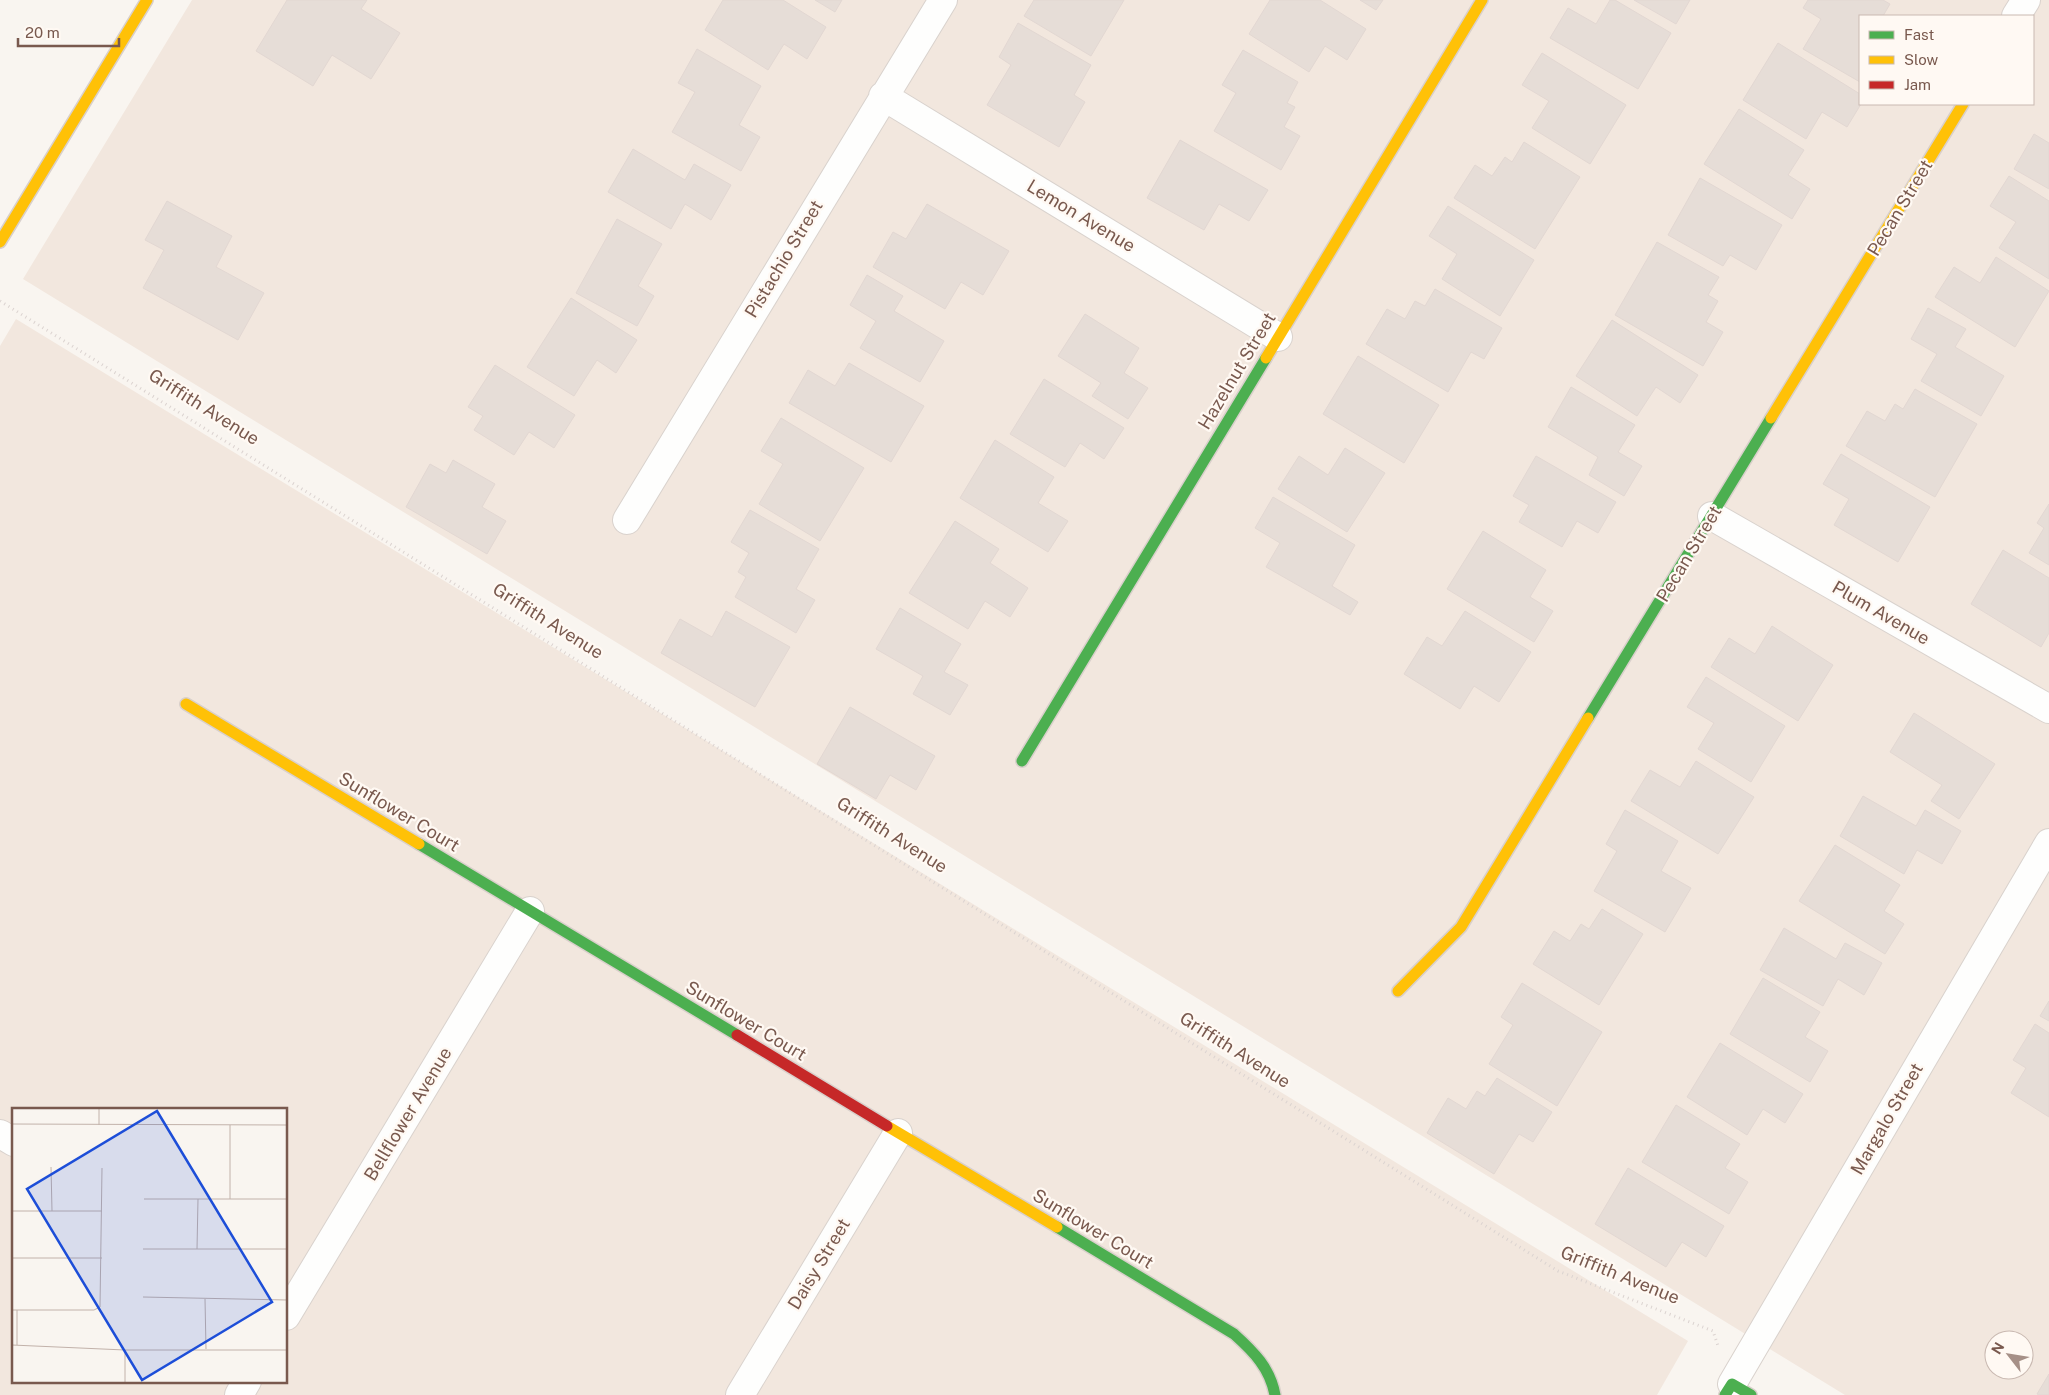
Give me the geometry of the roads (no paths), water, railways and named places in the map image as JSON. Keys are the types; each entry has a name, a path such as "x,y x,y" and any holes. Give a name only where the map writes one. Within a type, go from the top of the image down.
{"street":[{"path":"0,242 147,0"},
{"name":"Pistachio Street","path":"627,520 943,0"},
{"name":"Hazelnut Street","path":"1022,761 1482,0"},
{"path":"2017,15 2026,0"},
{"name":"Lemon Avenue","path":"883,96 1278,337"},
{"name":"Pecan Street","path":"1398,991 1461,927 1962,105"},
{"name":"Plum Avenue","path":"1712,516 2049,709"},
{"name":"Sunflower Court","path":"186,704 1234,1334 1259,1355 1274,1382 1275,1395"},
{"name":"Margalo Street","path":"1736,1391 2049,843"},
{"name":"Bellflower Avenue","path":"288,1310 530,911"},
{"name":"Daisy Street","path":"740,1395 898,1133"},
{"path":"0,1134 12,1141"},
{"path":"239,1395 246,1382"}]}
